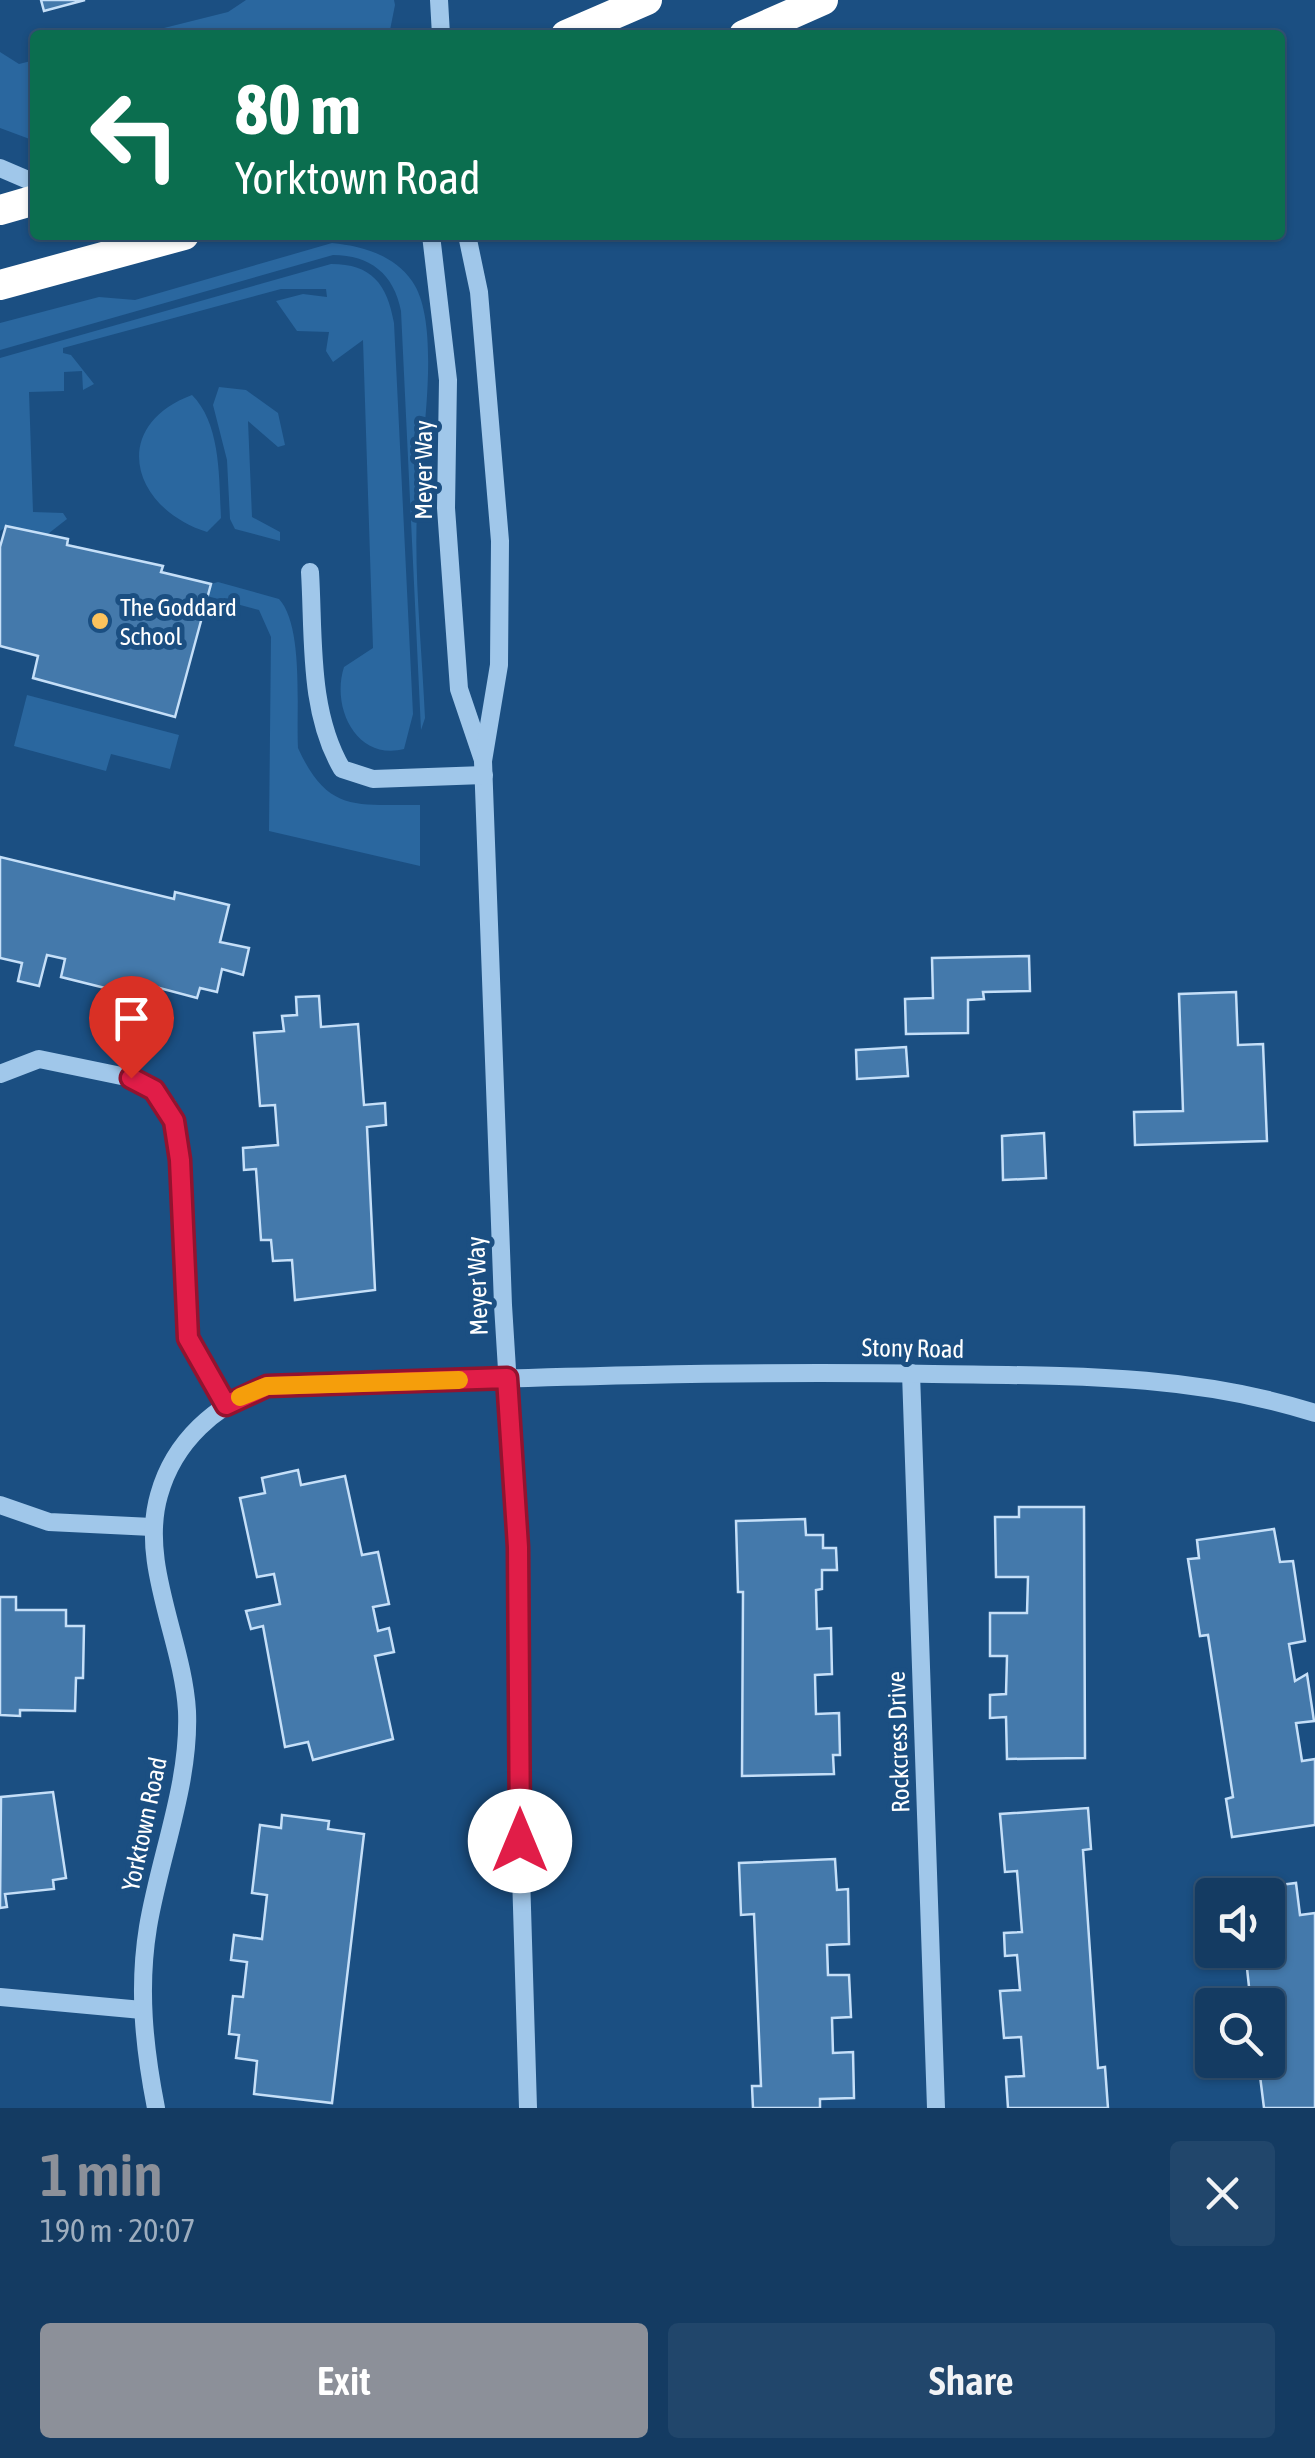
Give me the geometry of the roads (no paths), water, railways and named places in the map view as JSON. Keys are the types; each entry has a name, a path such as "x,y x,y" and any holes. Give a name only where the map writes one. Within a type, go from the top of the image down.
{"highway":[{"path":"578,30 647,0"},
{"path":"755,30 823,0"},
{"path":"0,210 30,201"},
{"path":"0,285 166,240"}],"street":[{"path":"439,0 441,30"},
{"path":"0,168 30,181"},
{"name":"Meyer Way","path":"432,240 448,380 446,508 458,689 484,768"},
{"name":"Meyer Way","path":"468,240 479,292 500,540 499,664 484,768 507,1378 518,1547 520,1841 528,2108"},
{"path":"310,572 319,711 328,746 342,769 372,779 484,768"},
{"path":"0,1074 39,1059 131,1078 154,1090 168,1106 180,1160 188,1338 226,1405"},
{"name":"Stony Road","path":"507,1378 911,1374 1129,1377 1242,1393 1315,1413"},
{"name":"Rockcress Drive","path":"911,1374 936,2108"},
{"path":"0,1505 49,1522 152,1526 168,1470 192,1434 226,1405 267,1386 507,1378"},
{"name":"Yorktown Road","path":"142,2010 145,1955 185,1761 187,1713 183,1666 152,1526"},
{"path":"0,1997 142,2010 156,2108"}],"place":[{"name":"The Goddard School","path":"100,621"}]}
